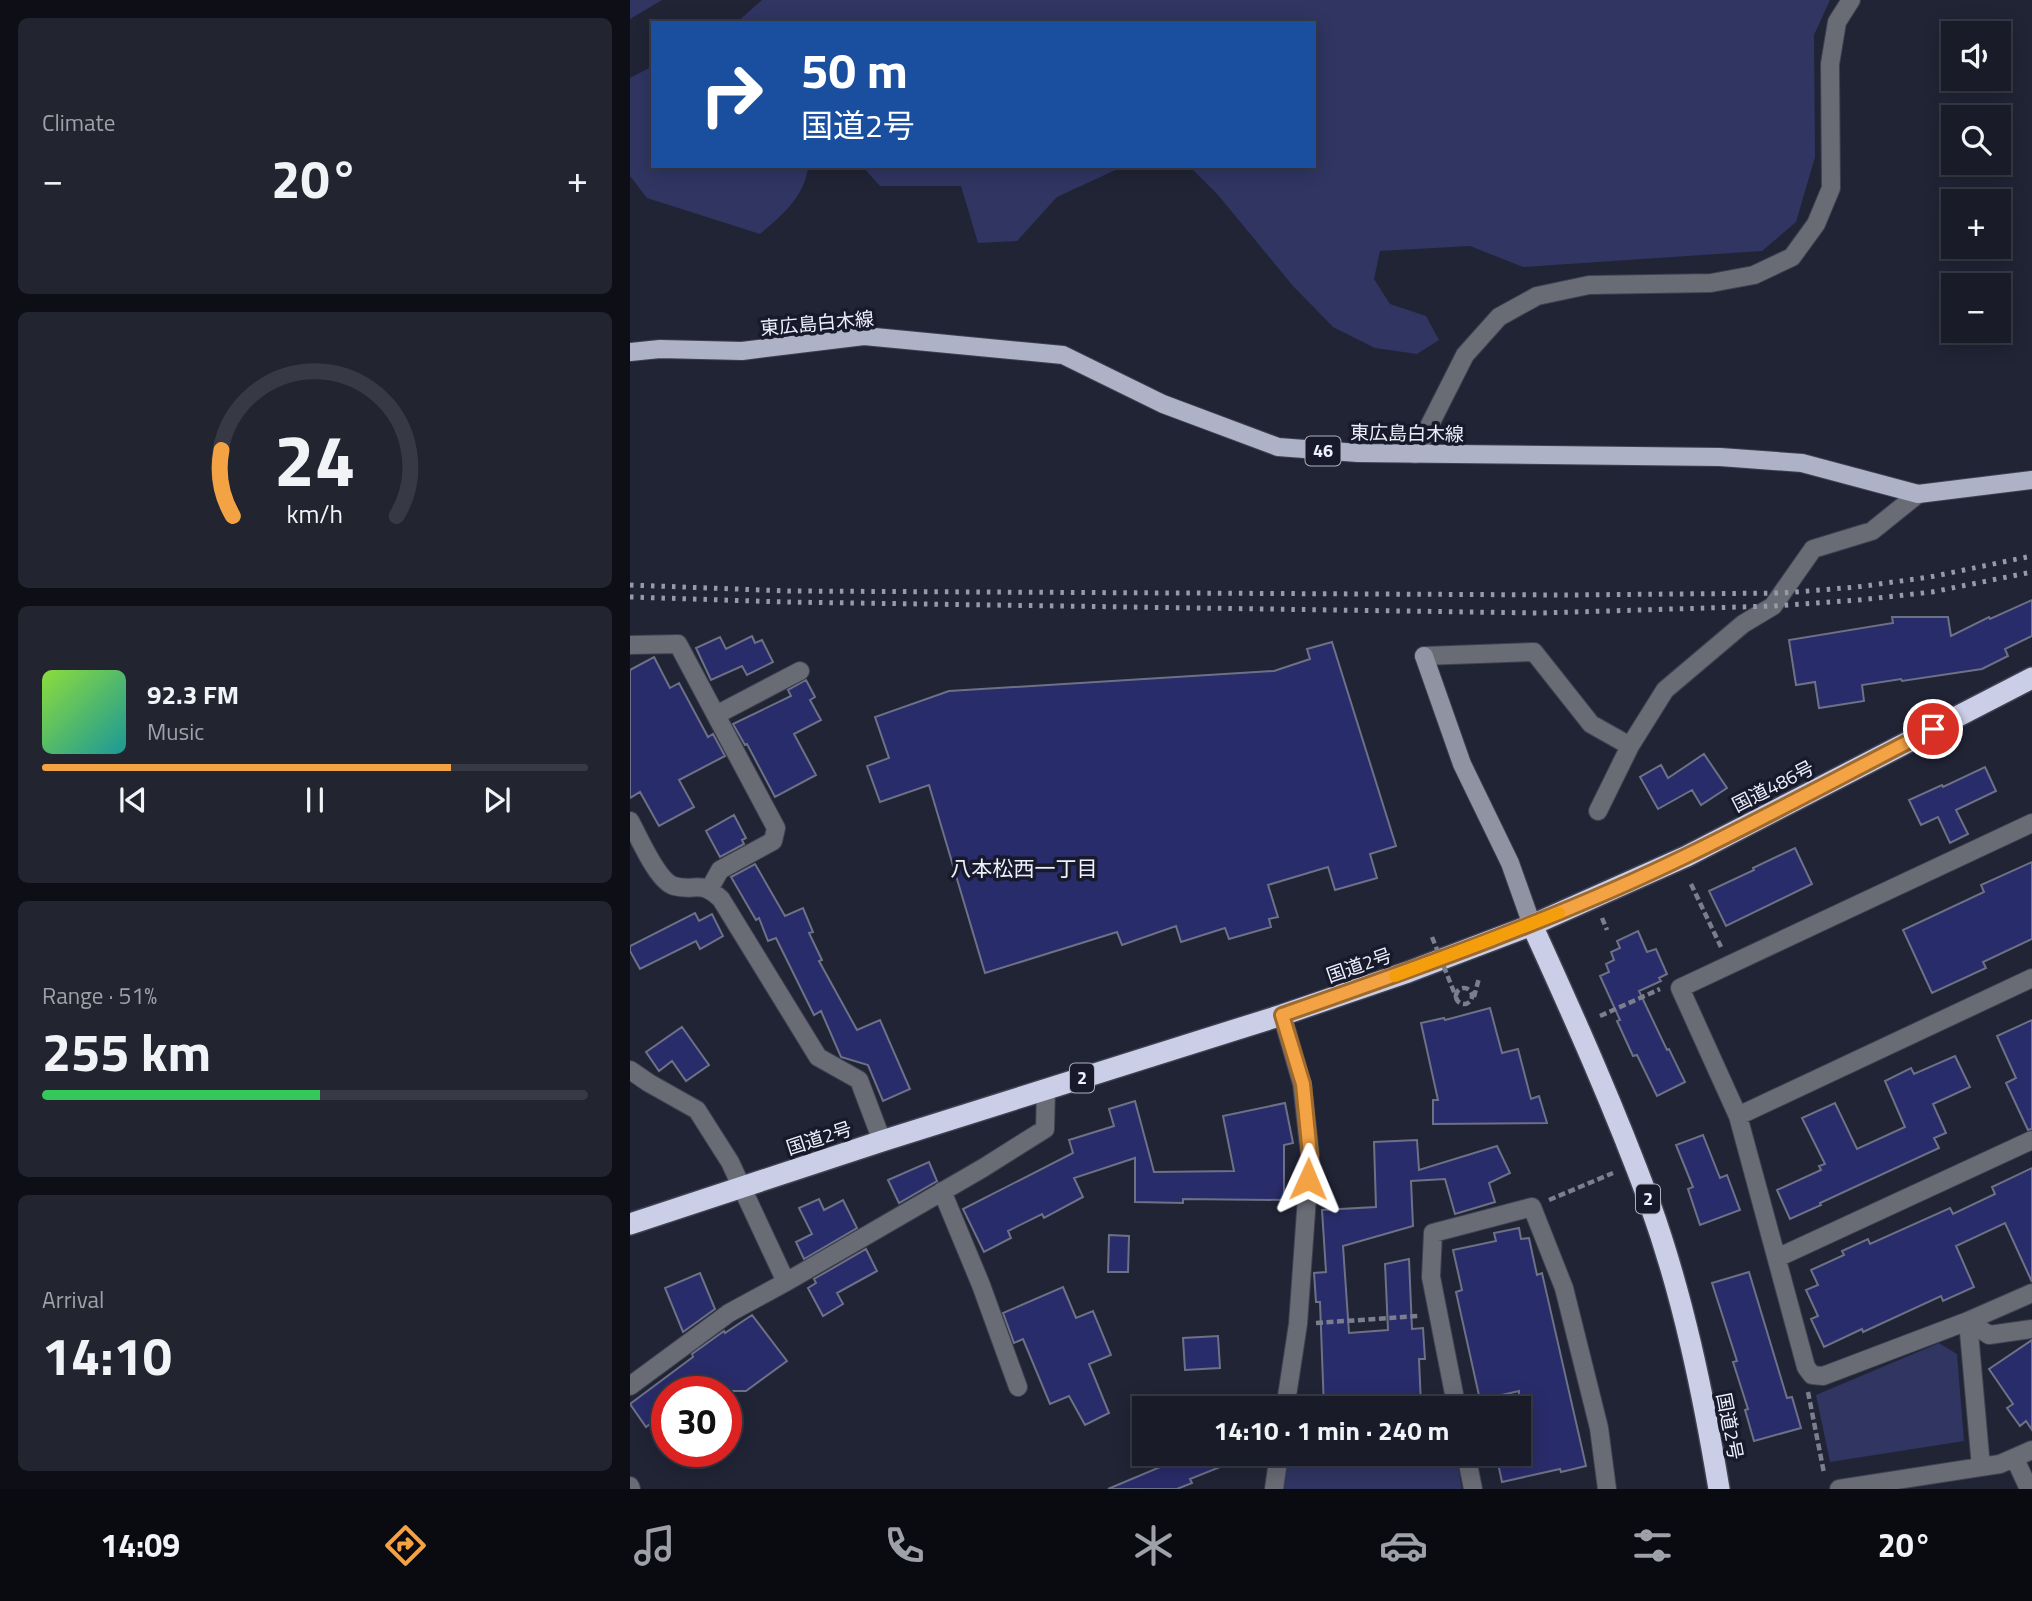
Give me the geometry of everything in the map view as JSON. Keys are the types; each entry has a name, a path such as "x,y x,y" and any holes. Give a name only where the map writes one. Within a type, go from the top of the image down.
{"highway":[{"name":"国道486号","path":"1531,925 1687,856 2032,678"},
{"name":"国道2号","path":"630,1224 882,1141 1282,1015 1408,972 1531,925 1597,1067 1651,1207 1681,1308 1710,1432 1719,1489"}],"main road":[{"name":"東広島白木線","path":"630,352 660,349 742,351 864,336 1063,355 1163,404 1278,447 1358,453 1720,457 1802,463 1918,494 2032,480"}],"street":[{"path":"1415,454 1465,355 1499,317 1537,296 1589,285 1711,283 1754,275 1792,257 1816,224 1830,188 1830,64 1837,22 1851,0"},
{"path":"1598,811 1630,746 1665,690 1743,624 1773,606 1813,549 1872,531 1918,494"},
{"path":"630,645 678,644 776,828 773,841 720,870 710,888"},
{"path":"1531,925 1510,863 1462,764 1424,656 1534,652 1591,724 1630,746"},
{"path":"716,715 800,671"},
{"path":"630,821 658,873 672,886 710,888 721,899 818,1056 859,1080 882,1141"},
{"path":"2032,823 1680,988 1738,1116 1806,1367 1812,1375 1823,1376 1968,1321 2032,1293"},
{"path":"1738,1116 2032,978"},
{"path":"1282,1015 1303,1084 1310,1155 1298,1324 1287,1396"},
{"path":"630,1070 697,1110 743,1187 786,1282"},
{"path":"630,1385 729,1313 1045,1129 1046,1089"},
{"path":"1776,1258 2032,1140"},
{"path":"942,1191 1018,1387"},
{"path":"1454,1396 1431,1278 1433,1233 1532,1207 1564,1288 1599,1428 1607,1489"},
{"path":"1968,1321 1989,1335 2032,1329"},
{"path":"1968,1321 1981,1467"},
{"path":"1839,1489 1951,1480 1981,1467 2015,1459 2032,1450"},
{"path":"2015,1459 2029,1489"},
{"path":"1274,1489 1277,1466"},
{"path":"1468,1466 1472,1489"}],"path":[{"path":"1691,884 1729,965"},
{"path":"1432,937 1458,1002 1466,1004 1474,1001 1479,978"},
{"path":"1600,1016 1664,988 1680,988"},
{"path":"1456,998 1459,989 1471,990 1472,999 1466,1004"},
{"path":"1532,1207 1614,1172"},
{"path":"1298,1324 1438,1315"},
{"path":"1812,1375 1807,1394 1824,1474"}],"shaded area":[{"path":"630,0 662,0 630,19"},
{"path":"762,0 1830,0 1814,35 1815,157 1796,222 1762,251 1523,267 1470,246 1380,251 1374,279 1390,304 1426,316 1439,340 1417,354 1375,348 1333,327 1293,286 1218,195 1191,168 1316,168 1316,21 738,21"},
{"path":"651,67 651,168 808,168 797,196 760,234 647,198 630,176 630,78"},
{"path":"864,168 1120,168 1057,197 1017,241 978,243 961,186 880,186"},
{"path":"1939,1343 1957,1354 1964,1441 1830,1462 1816,1395"},
{"path":"1458,1466 1462,1489 1279,1489 1282,1468"}],"building":[{"path":"2032,600 2032,636 2005,649 2008,656 1982,669 1862,685 1864,701 1819,708 1815,682 1796,685 1789,640 1893,623 1892,617 1948,617 1951,636"},
{"path":"752,636 755,643 762,640 773,662 747,675 742,666 711,680 696,648 720,637 726,649"},
{"path":"1332,642 1396,846 1370,854 1377,878 1335,890 1328,867 1268,885 1278,917 1269,919 1271,927 1229,939 1225,928 1181,942 1176,926 1122,945 1117,932 985,973 929,785 880,802 867,766 889,758 875,717 949,691 1274,671 1310,659 1307,649"},
{"path":"654,657 670,688 679,683 708,737 713,734 725,756 679,780 694,807 659,826 640,792 630,798 630,670"},
{"path":"806,680 815,697 810,700 821,720 794,734 816,775 775,797 747,744 745,745 733,724 791,696 788,690"},
{"path":"1704,754 1727,788 1701,805 1692,790 1658,809 1640,777 1661,765 1668,778"},
{"path":"1985,767 1996,791 1956,810 1968,834 1950,843 1938,817 1921,825 1909,800"},
{"path":"734,815 746,838 742,840 744,844 720,857 706,831"},
{"path":"1795,848 1812,884 1726,926 1709,891"},
{"path":"2032,862 2032,939 1983,962 1986,968 1932,993 1903,930 1984,892 1981,885"},
{"path":"755,864 785,916 803,908 813,932 809,933 822,960 819,961 857,1030 880,1020 910,1089 883,1101 868,1065 841,1057 821,1011 814,1015 776,938 768,941 759,918 756,920 731,877"},
{"path":"695,913 699,921 712,914 723,936 700,949 696,941 640,969 630,946"},
{"path":"1638,931 1647,952 1656,949 1667,974 1659,978 1661,981 1639,991 1685,1082 1657,1096 1637,1055 1633,1056 1600,976 1609,972 1606,964 1614,960 1611,952 1620,948 1617,941"},
{"path":"1490,1008 1502,1053 1518,1049 1531,1099 1539,1096 1547,1123 1433,1124 1433,1100 1438,1100 1421,1023 1444,1018 1445,1020"},
{"path":"2032,1020 2032,1129 2028,1130 2006,1083 2016,1078 1997,1036"},
{"path":"682,1027 709,1065 686,1081 672,1061 659,1071 646,1052"},
{"path":"1955,1056 1970,1087 1933,1104 1946,1133 1934,1138 1939,1148 1790,1219 1777,1190 1821,1170 1819,1166 1825,1164 1802,1118 1835,1103 1857,1149 1905,1127 1885,1081 1911,1068 1914,1074"},
{"path":"1135,1101 1154,1172 1234,1171 1223,1116 1285,1103 1293,1143 1284,1145 1284,1200 1183,1199 1183,1203 1135,1202 1135,1158 1074,1178 1083,1197 1044,1218 1042,1214 1008,1231 1011,1238 984,1252 963,1209 1073,1153 1069,1140 1114,1126 1109,1109"},
{"path":"1703,1135 1720,1178 1727,1175 1740,1210 1700,1225 1688,1189 1693,1187 1676,1145"},
{"path":"1417,1140 1419,1170 1497,1146 1510,1173 1489,1183 1495,1202 1455,1214 1445,1179 1411,1181 1413,1226 1343,1246 1349,1333 1388,1330 1385,1264 1409,1259 1412,1329 1423,1328 1425,1359 1419,1359 1421,1396 1324,1396 1320,1302 1316,1302 1314,1273 1326,1272 1322,1210 1376,1207 1374,1142"},
{"path":"929,1162 937,1181 899,1203 888,1180"},
{"path":"2032,1168 2032,1282 2005,1223 1956,1246 1974,1287 1943,1301 1941,1296 1824,1347 1811,1319 1818,1316 1806,1290 1818,1285 1811,1270 1844,1255 1842,1251 1868,1239 1870,1244 1950,1208 1953,1214 1995,1194 1992,1187"},
{"path":"819,1199 824,1210 843,1200 857,1228 804,1259 796,1242 812,1234 799,1208"},
{"path":"1519,1228 1521,1239 1529,1238 1537,1275 1542,1273 1586,1466 1502,1482 1499,1466 1531,1466 1531,1396 1519,1396 1519,1391 1497,1396 1479,1396 1456,1292 1462,1290 1453,1250 1496,1241 1494,1233"},
{"path":"1109,1235 1129,1236 1128,1272 1108,1272"},
{"path":"866,1249 877,1271 837,1293 843,1304 823,1316 808,1288 816,1283 814,1279"},
{"path":"1749,1272 1787,1398 1792,1397 1801,1428 1754,1441 1745,1410 1748,1409 1733,1362 1737,1361 1712,1283"},
{"path":"700,1273 715,1309 683,1332 665,1288"},
{"path":"1063,1287 1076,1318 1093,1311 1111,1355 1089,1364 1109,1413 1085,1425 1069,1396 1050,1404 1023,1339 1014,1343 1003,1313"},
{"path":"752,1315 787,1361 746,1391 742,1391 742,1376 668,1376 693,1357 692,1354 724,1331 725,1333"},
{"path":"1218,1336 1220,1368 1185,1370 1183,1338"},
{"path":"2032,1340 2032,1430 2026,1421 2020,1426 2007,1408 2013,1404 1989,1369"},
{"path":"651,1388 651,1423 646,1427 630,1404"},
{"path":"1163,1466 1222,1466 1190,1479 1192,1483 1177,1489 1108,1489"}],"railway":[{"path":"630,585 788,591 1566,595 1783,593 1930,577 2032,556"},
{"path":"630,597 785,602 1540,613 1773,606 1859,600 1932,592 2032,572"}],"slow traffic":[{"path":"1395,976 1559,913"}],"district":[{"name":"八本松西一丁目","path":"1024,869"}],"route":[{"path":"1308,1179 1310,1155 1303,1084 1282,1015 1408,972 1594,898 1687,856 1933,729"}]}
